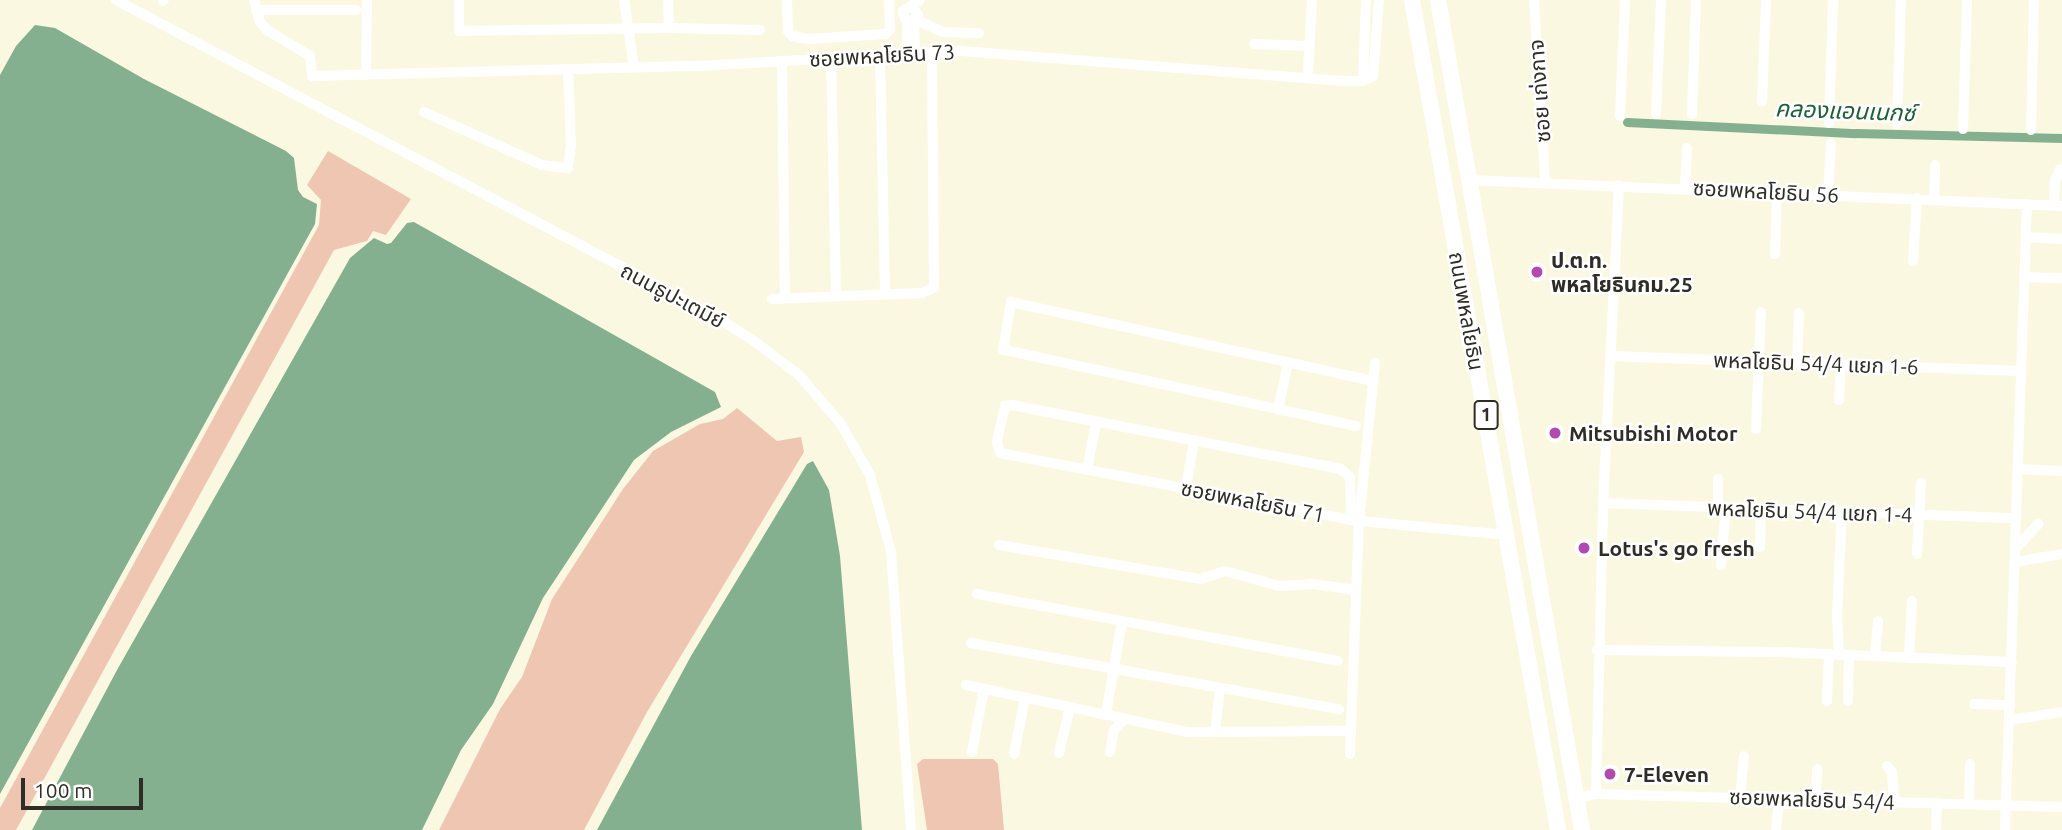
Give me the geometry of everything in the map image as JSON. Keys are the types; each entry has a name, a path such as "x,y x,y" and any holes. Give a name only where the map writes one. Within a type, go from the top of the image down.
{"main road":[{"name":"ถนนพหลโยธิน","path":"1412,0 1558,830"},
{"name":"ถนนพหลโยธิน","path":"1438,0 1582,830"},
{"path":"1440,160 1454,164 1461,160 1464,152"},
{"path":"1553,799 1577,798"}],"street":[{"name":"ถนนธูปะเตมีย์","path":"116,0 715,316 799,375 841,424 870,475 891,552 911,830"},
{"path":"366,75 367,0"},
{"path":"459,0 459,32 669,28 760,30"},
{"path":"624,0 634,67"},
{"path":"668,0 669,28"},
{"path":"788,0 789,32 799,38 883,36 889,32 890,0"},
{"path":"1308,70 1312,0"},
{"path":"1366,0 1363,81 1370,80 1375,71 1379,0"},
{"name":"ซอย เก่งกาจ","path":"1534,0 1545,182"},
{"path":"1620,116 1625,0"},
{"path":"1656,114 1661,0"},
{"path":"1692,114 1696,0"},
{"path":"1762,101 1766,0"},
{"path":"1829,122 1833,0"},
{"path":"1897,124 1901,0"},
{"path":"1963,129 1967,0"},
{"path":"2031,130 2034,0"},
{"path":"255,5 356,10"},
{"name":"ซอยพหลโยธิน 73","path":"255,5 267,30 310,55 312,76 634,67 932,51 1363,81"},
{"path":"890,14 912,13 943,32 979,33"},
{"path":"911,51 912,13"},
{"path":"1254,44 1309,46"},
{"path":"772,299 885,295 929,292 934,288 932,51"},
{"path":"880,54 885,295"},
{"path":"831,57 836,296"},
{"path":"782,61 785,298"},
{"path":"424,112 542,165 568,168 571,145 568,69"},
{"path":"1828,194 1831,144"},
{"path":"1685,188 1687,148"},
{"path":"1934,200 1936,165"},
{"path":"2058,205 2055,181 2060,169"},
{"name":"ซอยพหลโยธิน 56","path":"1469,180 2058,205"},
{"path":"1596,794 1597,650 1619,185"},
{"path":"1775,254 1777,192"},
{"path":"1913,261 1917,198"},
{"path":"2005,830 2027,204"},
{"path":"2026,237 2062,239"},
{"path":"2024,277 2062,278"},
{"path":"1356,426 1003,350 1011,302 1373,381"},
{"path":"1756,429 1761,312"},
{"path":"1797,361 1799,313"},
{"name":"พหลโยธิน 54/4 แยก 1-6","path":"1610,356 2021,371"},
{"path":"1278,410 1288,363"},
{"path":"1355,520 1375,363"},
{"path":"1839,400 1841,363"},
{"name":"ซอยพหลโยธิน 71","path":"1096,423 1006,405 997,442 1000,453 1355,520 1507,535"},
{"path":"1087,470 1096,423 1346,471 1350,477 1355,520 1357,590 1350,754"},
{"path":"1185,488 1194,440"},
{"path":"2018,469 2062,471"},
{"path":"1718,479 1722,507 1721,565"},
{"path":"1917,554 1922,483"},
{"name":"พหลโยธิน 54/4 แยก 1-4","path":"1603,503 2017,518"},
{"path":"1759,547 1761,507"},
{"path":"1842,511 1837,613 1839,655 1848,701"},
{"path":"2016,548 2038,524"},
{"path":"999,545 1201,579 1225,571 1279,586 1312,584 1357,590"},
{"path":"2015,562 2062,554"},
{"path":"977,594 1338,661"},
{"path":"1909,658 1912,601"},
{"path":"1106,714 1122,621"},
{"path":"1875,656 1878,621"},
{"path":"971,643 1339,709"},
{"path":"1597,650 2012,662"},
{"path":"1827,701 1839,655"},
{"path":"966,685 1188,732 1351,732"},
{"path":"1215,732 1220,688"},
{"path":"972,752 984,689"},
{"path":"1014,754 1025,698"},
{"path":"1974,704 2010,705"},
{"path":"1059,753 1070,707"},
{"path":"2010,720 2062,712"},
{"path":"1110,752 1114,730 1125,719"},
{"path":"1740,798 1744,756"},
{"path":"1969,804 1970,764"},
{"path":"1887,766 1893,780 1895,802"},
{"path":"1816,769 1816,800"},
{"name":"ซอยพหลโยธิน 54/4","path":"1577,798 1596,794 2062,807"},
{"path":"1776,830 1779,799"},
{"path":"1936,830 1937,803"}],"shaded area":[{"path":"35,25 55,28 144,79 286,151 294,158 298,190 303,197 317,204 315,224 0,794 0,75 16,46"},
{"path":"328,151 411,199 386,235 373,231 367,241 334,250 16,830 0,830 0,808 319,225 321,200 307,185"},
{"path":"414,222 715,392 721,407 671,432 634,460 543,598 493,704 461,750 422,830 32,830 117,670 350,258 374,238 391,243 407,223"},
{"path":"737,408 777,441 801,437 804,452 647,712 584,830 439,830 500,709 522,677 552,599 623,489 653,451 700,424 723,419"},
{"path":"813,461 829,490 840,556 862,830 597,830 691,656 807,464"},
{"path":"923,759 993,759 998,764 1004,830 927,830 917,764"}],"waterway":[{"name":"คลองแอนเนกซ์","path":"1627,122 1856,133 2062,138"}],"place":[{"name":"ป.ต.ท. พหลโยธินกม.25","path":"1537,272"},
{"name":"Mitsubishi Motor","path":"1555,433"},
{"name":"Lotus's go fresh","path":"1584,548"},
{"name":"7-Eleven","path":"1610,774"}]}
